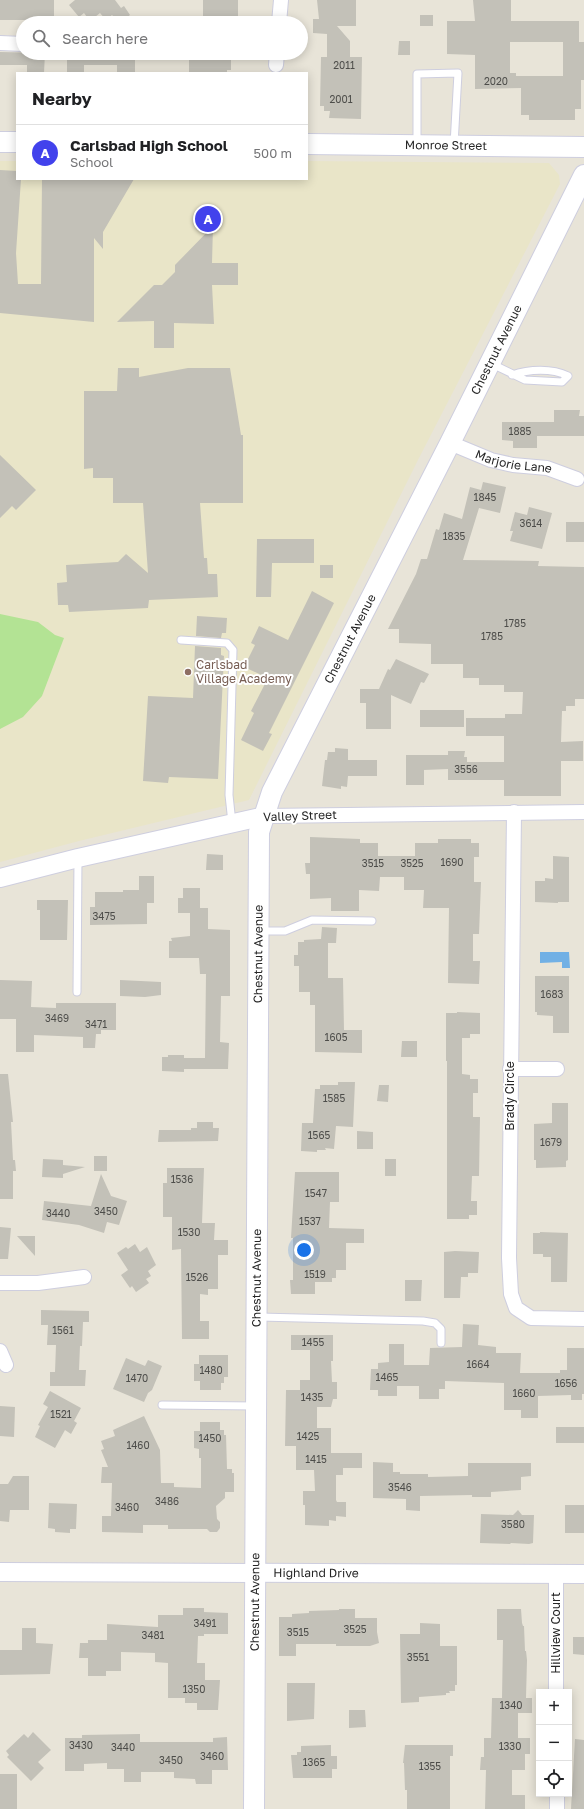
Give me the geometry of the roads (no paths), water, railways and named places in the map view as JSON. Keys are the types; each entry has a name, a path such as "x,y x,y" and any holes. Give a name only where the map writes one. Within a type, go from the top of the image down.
{"main road":[{"path":"0,142 16,142"},
{"name":"Monroe Street","path":"308,144 584,147"},
{"name":"Chestnut Avenue","path":"254,1809 259,832 272,792 450,443 584,175"}],"street":[{"path":"280,16 281,0"},
{"path":"0,43 16,44"},
{"name":"Marjorie Lane","path":"450,443 491,460 513,465 547,468 577,479"},
{"name":"Brady Circle","path":"514,812 510,1069 509,1258 511,1294 516,1308 531,1318 584,1319"},
{"name":"Valley Street","path":"0,878 78,858 265,816 584,812"},
{"path":"510,1069 557,1069"},
{"path":"0,1283 38,1283 84,1277"},
{"path":"0,1351 6,1365"},
{"name":"Highland Drive","path":"0,1572 584,1574"},
{"name":"Hillview Court","path":"556,1574 556,1689"},
{"path":"557,1797 557,1809"}],"lane":[{"path":"417,145 417,74 458,73 454,145"},
{"path":"490,363 512,375 525,380 562,382 568,376 559,371 525,371 512,375"},
{"path":"181,640 228,643 233,650 229,796 232,823"},
{"path":"77,992 78,858"},
{"path":"259,931 285,931 312,920 372,921"},
{"path":"256,1317 423,1320 436,1323 441,1329 441,1343"},
{"path":"162,1405 256,1406"}],"water":[{"path":"540,952 569,952 570,968 562,968 562,962 540,963"}],"place":[{"name":"Carlsbad High School","path":"208,219"},
{"name":"Carlsbad Village Academy","path":"188,672"}]}
